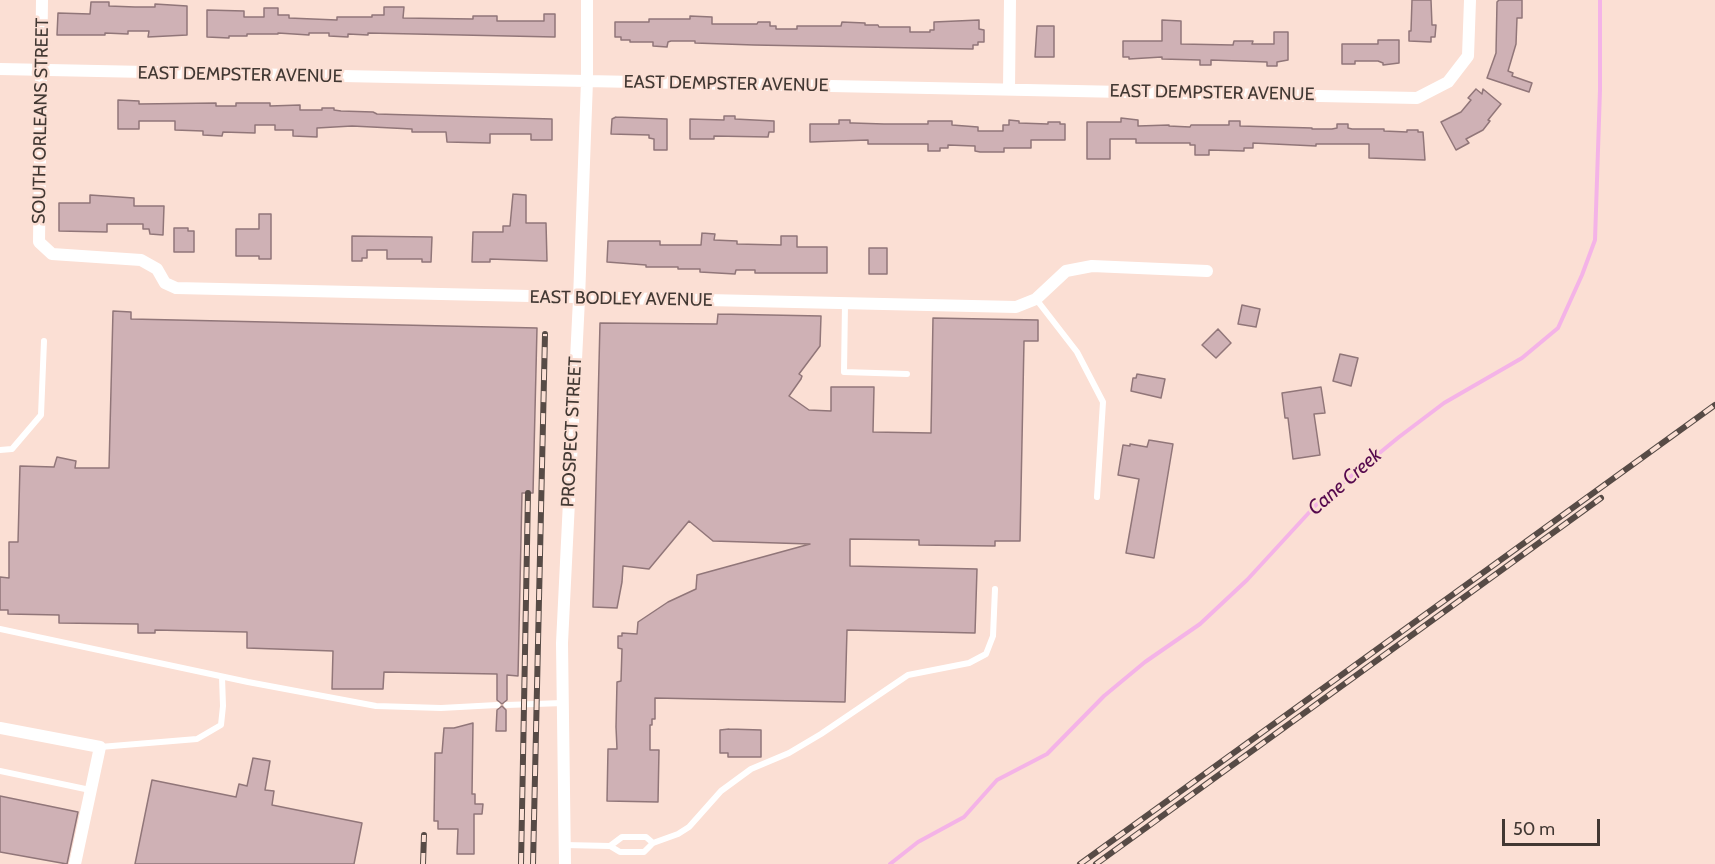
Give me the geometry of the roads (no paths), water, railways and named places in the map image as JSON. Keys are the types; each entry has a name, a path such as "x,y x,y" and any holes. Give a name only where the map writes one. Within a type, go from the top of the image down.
{"street":[{"name":"SOUTH ORLEANS STREET","path":"39,242 42,0"},
{"name":"PROSPECT STREET","path":"565,864 562,643 579,298 587,81 587,0"},
{"path":"1009,89 1010,0"},
{"name":"EAST DEMPSTER AVENUE","path":"0,69 1417,98 1448,82 1468,56 1470,0"},
{"name":"EAST BODLEY AVENUE","path":"39,242 52,254 141,260 157,269 165,283 176,288 1016,307 1036,299 1066,271 1092,266 1207,271"},
{"path":"0,728 100,747 75,864"}],"lane":[{"path":"1036,299 1077,352 1103,402 1097,497"},
{"path":"845,304 844,372 907,374"},
{"path":"0,450 12,449 40,415 45,341"},
{"path":"564,845 610,846 620,852 644,852 653,843 678,834 688,827 721,791 751,769 789,753 821,734 908,675 969,663 986,654 993,636 995,589"},
{"path":"0,630 376,706 441,708 497,705"},
{"path":"100,747 197,738 205,734 220,725 223,706 222,676"},
{"path":"507,705 562,703"},
{"path":"0,771 90,790"},
{"path":"610,846 622,837 646,837 653,843"}],"waterway":[{"name":"Cane Creek","path":"890,864 918,842 964,817 997,780 1047,754 1104,696 1145,662 1200,624 1247,580 1316,505 1399,437 1444,403 1522,358 1558,328 1595,240 1600,90 1600,0"}],"railway":[{"path":"533,864 545,334"},
{"path":"1080,864 1715,405"},
{"path":"521,864 528,493"},
{"path":"1096,864 1601,498"},
{"path":"423,864 424,835"}]}
